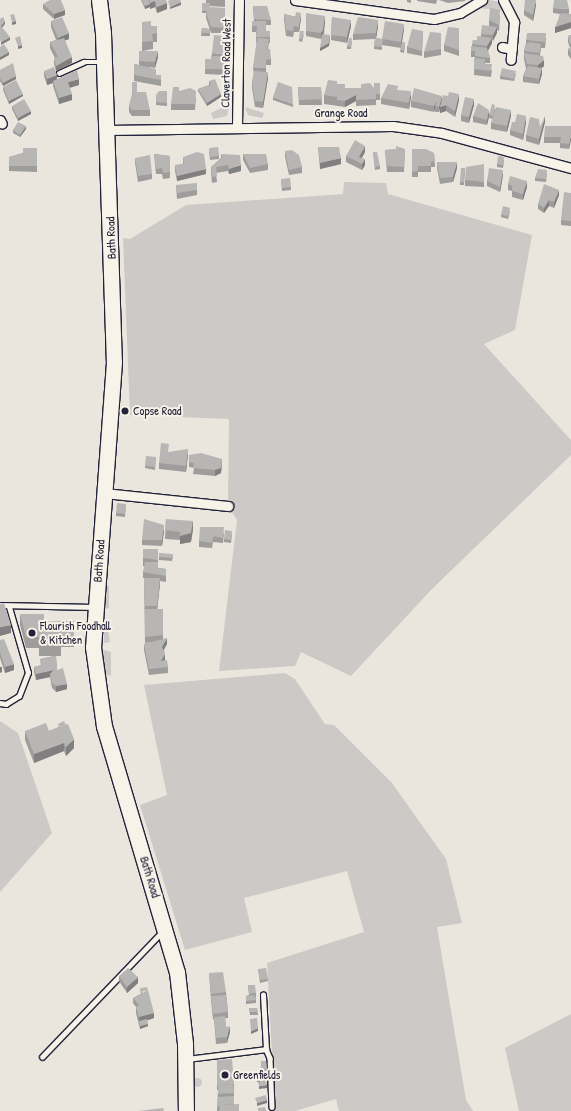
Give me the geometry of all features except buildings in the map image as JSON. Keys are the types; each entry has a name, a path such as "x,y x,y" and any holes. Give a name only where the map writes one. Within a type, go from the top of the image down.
{"highway":[{"name":"Bath Road","path":"99,0 104,62 114,362 93,647 104,726 166,928 182,999 186,1111"}],"street":[{"name":"Claverton Road West","path":"237,126 239,0"},
{"path":"295,0 359,4 434,19 460,13 482,0"},
{"path":"503,0 514,22 511,60"},
{"path":"502,47 512,49"},
{"name":"Grange Road","path":"106,130 354,124 418,129 490,145 571,168"},
{"path":"104,493 228,506"}],"lane":[{"path":"59,73 84,62 104,62"},
{"path":"0,605 9,607 96,607"},
{"path":"0,703 6,704 20,696 28,674 9,607"},
{"path":"42,1057 80,1020 104,988 166,928"},
{"path":"262,995 266,1049 270,1058 272,1107"},
{"path":"185,1060 266,1049"}],"shaded area":[{"path":"490,0 500,2 506,11 479,8"},
{"path":"230,104 227,116 213,119 211,113"},
{"path":"245,107 264,113 262,118 248,115"},
{"path":"344,182 386,183 388,194 532,235 515,330 484,344 571,440 571,455 432,589 351,676 301,652 295,666 219,671 237,520 228,506 229,419 130,415 123,238 130,239 186,205 343,194"},
{"path":"105,586 109,586 109,608 105,609"},
{"path":"106,619 110,642 104,643 103,620"},
{"path":"105,650 111,652 111,676 103,674 102,652"},
{"path":"285,673 295,679 325,724 334,725 392,783 446,859 462,923 437,927 466,1100 473,1111 339,1111 336,1099 295,1111 275,1111 267,963 364,932 347,871 244,898 252,932 185,950 140,805 167,795 144,685"},
{"path":"0,721 18,733 52,833 0,892"},
{"path":"571,1014 571,1111 519,1111 505,1048"},
{"path":"195,1078 199,1078 201,1082 199,1086 195,1086 193,1084 193,1080"}],"place":[{"name":"Copse Road","path":"125,411"},
{"name":"Flourish Foodhall & Kitchen","path":"32,633"},
{"name":"Greenfields","path":"225,1075"}]}
